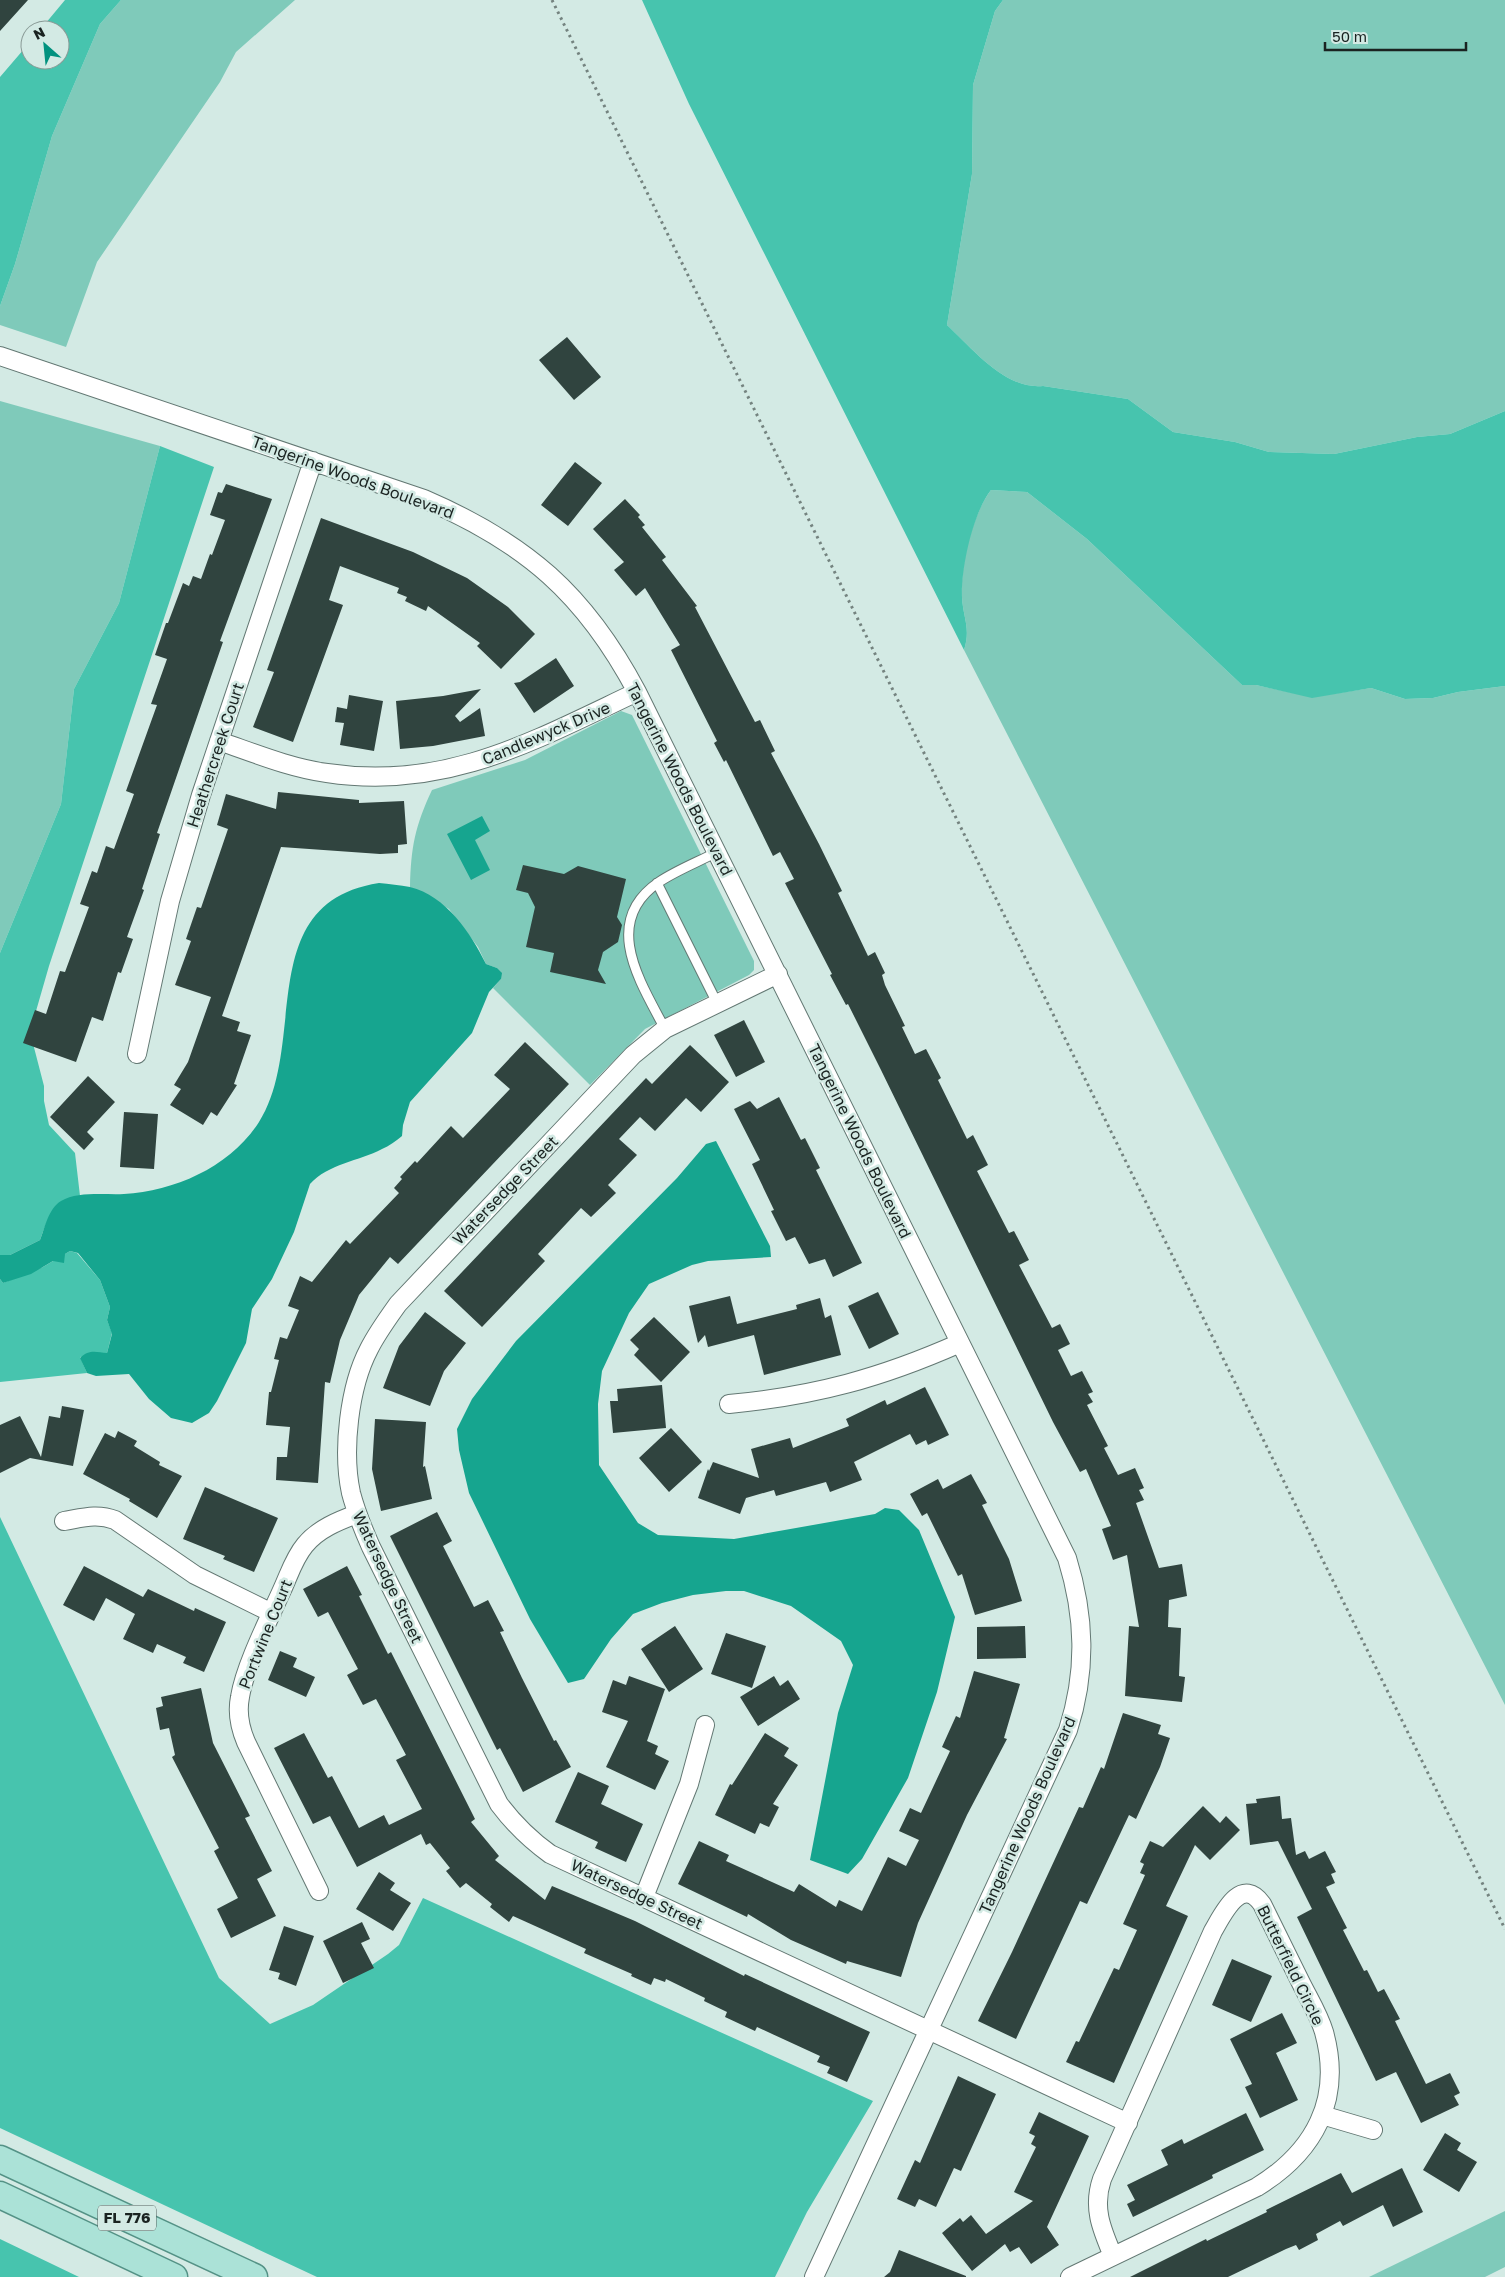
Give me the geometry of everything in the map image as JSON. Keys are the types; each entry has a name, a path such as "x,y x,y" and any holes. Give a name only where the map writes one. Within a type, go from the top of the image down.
{"main road":[{"name":"FL 776","path":"0,2159 254,2277"},
{"name":"FL 776","path":"0,2195 174,2277"}],"street":[{"name":"Tangerine Woods Boulevard","path":"0,356 424,499 455,512 503,539 555,580 588,614 609,644 636,692 1067,1558 1079,1605 1082,1659 1078,1695 1068,1730 814,2277"},
{"name":"Heathercreek Court","path":"136,1054 170,901 201,795 313,461"},
{"name":"Candlewyck Drive","path":"219,741 276,761 326,773 380,778 431,773 474,764 506,753 636,692"},
{"name":"Watersedge Street","path":"778,974 665,1029 633,1055 419,1281 382,1326 365,1359 358,1378 351,1411 348,1467 357,1514 371,1547 499,1804 517,1827 550,1854 929,2031"},
{"path":"729,1404 774,1400 851,1384 921,1360 960,1343"},
{"name":"Portwine Court","path":"319,1891 246,1742 239,1717 240,1698 243,1682 272,1613 304,1546 317,1533 357,1514"},
{"path":"64,1521 93,1516 115,1520 195,1576 272,1613"},
{"path":"644,1897 689,1784 705,1725"},
{"name":"Butterfield Circle","path":"1250,1893 1257,1897 1262,1904 1323,2030 1329,2054 1330,2082 1322,2115 1309,2142 1295,2159 1278,2174 1257,2187 1113,2256 1100,2226 1097,2207 1098,2191 1128,2123 1213,1931 1232,1901 1241,1894 1250,1893"},
{"path":"929,2031 1128,2123"},
{"path":"1322,2115 1373,2130"},
{"path":"1070,2277 1113,2256"}],"lane":[{"path":"665,1029 640,980 629,952 628,942 635,909 643,897 657,884 717,852"},
{"path":"657,884 717,1003"}],"path":[{"path":"552,0 1505,1929"}],"shaded area":[{"path":"65,0 121,0 100,24 52,136 15,264 0,306 0,77 20,54 20,70 70,70 70,20 48,20"},
{"path":"121,0 295,0 236,52 220,82 97,262 66,347 0,325 0,306 15,264 52,136 100,24"},
{"path":"642,0 1003,0 995,11 973,85 972,174 947,325 990,366 1015,381 1029,385 1128,399 1173,432 1235,442 1269,452 1334,454 1417,437 1450,434 1505,411 1505,686 1458,692 1433,698 1405,699 1371,688 1312,698 1256,685 1242,685 1087,539 1027,492 991,490 979,512 969,541 962,585 967,635 964,650 689,104"},
{"path":"1003,0 1505,0 1505,411 1450,434 1417,437 1334,454 1269,452 1235,442 1173,432 1128,399 1029,385 1015,381 990,366 947,325 972,174 973,85 995,11"},
{"path":"0,401 160,446 119,603 74,689 61,804 0,953"},
{"path":"160,446 214,467 49,966 30,1032 44,1086 44,1101 49,1125 75,1153 80,1196 64,1201 53,1211 40,1240 10,1255 0,1255 0,953 61,804 74,689 119,603"},
{"path":"991,490 1027,492 1087,539 1242,685 1256,685 1312,697 1371,688 1405,699 1433,698 1458,692 1505,686 1505,1705 964,650 967,635 962,597 965,556 978,513"},
{"path":"621,711 632,715 754,961 754,970 749,975 645,1029 590,1085 493,988 501,979 497,968 486,964 478,947 449,909 410,887 411,860 418,826 432,790 525,760"},
{"path":"482,816 490,831 475,840 490,870 471,880 447,834"},
{"path":"379,883 410,887 435,898 465,928 486,964 497,968 502,973 501,979 489,992 472,1033 410,1102 403,1125 402,1136 385,1148 335,1167 317,1177 310,1184 294,1232 272,1279 252,1309 246,1343 217,1401 209,1413 192,1423 171,1418 149,1399 129,1374 96,1376 87,1373 80,1358 83,1355 90,1352 107,1353 112,1334 107,1320 110,1307 100,1280 78,1253 70,1251 65,1254 64,1263 53,1261 31,1274 3,1283 0,1279 0,1255 10,1255 40,1240 53,1209 61,1201 75,1196 92,1194 144,1192 182,1182 218,1163 247,1138 259,1122 273,1090 281,1054 290,980 298,947 314,918 339,896"},
{"path":"716,1141 770,1246 771,1257 708,1261 692,1265 649,1284 629,1313 602,1371 598,1404 599,1465 638,1523 658,1535 734,1539 875,1514 885,1508 899,1510 919,1530 955,1617 937,1692 908,1778 862,1859 848,1874 810,1860 838,1713 853,1665 841,1641 791,1606 744,1591 693,1595 662,1603 633,1614 611,1639 584,1679 568,1683 530,1619 469,1493 459,1450 457,1429 472,1399 516,1341 677,1178 706,1144"},
{"path":"70,1251 77,1253 100,1280 110,1307 107,1320 112,1333 107,1353 80,1357 87,1373 0,1382 0,1279 3,1283 43,1267"},
{"path":"0,1517 219,1978 270,2024 313,2005 399,1945 423,1898 873,2101 807,2212 775,2277 317,2277 0,2128"},
{"path":"1505,2211 1505,2267 1485,2277 1369,2277"},
{"path":"0,2239 79,2277 0,2277"}],"building":[{"path":"0,0 28,0 0,31"},
{"path":"567,337 601,377 574,400 539,360"},
{"path":"575,462 602,483 568,526 541,505"},
{"path":"226,484 272,499 220,641 223,642 157,833 160,834 142,889 144,890 127,937 133,939 121,973 118,972 103,1021 92,1017 76,1062 23,1043 35,1010 46,1014 60,971 65,972 89,907 80,904 92,871 97,873 106,846 114,849 134,794 126,791 157,705 151,704 167,659 155,655 183,583 189,586 193,576 201,579 210,554 212,555 225,520 210,515 218,492 222,493"},
{"path":"625,499 640,515 638,517 645,525 642,527 666,557 662,560 697,606 695,607 755,722 760,720 775,751 771,753 842,891 838,893 868,956 875,952 885,973 882,975 885,985 905,1026 902,1027 915,1054 926,1049 941,1078 938,1080 967,1139 973,1135 988,1165 977,1171 1009,1233 1014,1231 1029,1260 1019,1265 1052,1328 1060,1324 1070,1344 1058,1350 1071,1376 1082,1371 1093,1392 1088,1394 1093,1402 1087,1405 1108,1446 1104,1448 1118,1475 1135,1468 1144,1488 1139,1490 1144,1500 1136,1503 1159,1568 1182,1564 1187,1596 1169,1600 1168,1627 1181,1628 1179,1676 1185,1677 1182,1702 1125,1696 1129,1626 1139,1627 1127,1555 1113,1560 1102,1529 1111,1526 1086,1469 1080,1472 1053,1422 881,1070 848,1004 846,1005 830,975 832,974 785,883 794,879 780,852 773,856 726,760 724,762 714,743 717,741 671,650 680,645 645,588 636,596 614,570 624,562 593,529"},
{"path":"321,518 413,552 467,578 508,607 535,634 501,669 477,646 480,643 428,606 426,611 405,601 407,597 397,593 399,588 340,566 329,600 343,605 293,742 253,727 274,672 267,670"},
{"path":"556,658 574,686 534,713 514,683 520,682"},
{"path":"481,689 455,716 460,722 480,708 485,736 433,746 400,749 396,701 443,696"},
{"path":"349,695 383,701 374,751 340,745 344,723 335,722 337,707 347,709"},
{"path":"278,792 359,800 359,803 404,801 407,844 398,845 398,853 380,854 281,847 222,1016 240,1022 237,1031 251,1035 234,1084 237,1085 217,1116 211,1112 203,1125 170,1105 181,1089 174,1085 188,1062 211,997 175,985 191,941 186,939 197,907 201,908 228,829 217,825 226,794 276,809"},
{"path":"523,865 564,874 578,866 626,879 617,917 622,925 618,942 603,952 598,970 606,984 550,972 554,953 526,947 535,907 528,893 516,890"},
{"path":"744,1020 765,1062 736,1077 714,1035"},
{"path":"525,1042 569,1084 398,1264 390,1257 359,1295 340,1340 330,1383 325,1382 318,1483 276,1480 277,1457 287,1457 290,1427 266,1425 269,1392 271,1392 279,1360 274,1359 280,1337 287,1339 299,1310 288,1306 300,1276 312,1282 346,1240 350,1244 399,1193 394,1188 402,1179 400,1177 415,1161 417,1163 451,1126 463,1138 510,1089 494,1075"},
{"path":"690,1045 729,1082 701,1112 686,1098 655,1131 640,1117 619,1139 637,1155 608,1185 616,1193 591,1217 581,1208 538,1254 545,1261 482,1327 444,1291 646,1078 652,1084"},
{"path":"88,1076 115,1102 87,1132 94,1139 84,1150 50,1117"},
{"path":"779,1097 801,1140 805,1138 820,1168 816,1170 862,1263 833,1277 825,1259 809,1264 795,1237 786,1241 771,1211 774,1210 752,1164 760,1160 734,1109 750,1101 757,1109"},
{"path":"124,1112 158,1114 154,1169 120,1167"},
{"path":"878,1292 899,1334 869,1349 848,1306"},
{"path":"730,1296 737,1324 797,1309 796,1305 820,1298 825,1318 831,1315 841,1355 764,1375 754,1335 708,1347 705,1335 698,1343 689,1306"},
{"path":"425,1312 466,1343 444,1371 430,1406 383,1388 399,1346"},
{"path":"654,1317 690,1352 661,1382 634,1355 639,1349 630,1340"},
{"path":"662,1385 666,1428 613,1433 610,1401 618,1401 617,1389"},
{"path":"925,1387 949,1435 928,1445 926,1440 916,1445 910,1434 854,1462 862,1480 830,1492 826,1482 776,1496 774,1490 746,1498 740,1514 698,1498 708,1469 709,1471 713,1462 759,1478 751,1449 790,1438 793,1448 849,1426 846,1419 885,1400 887,1405"},
{"path":"62,1406 84,1410 73,1466 30,1458 0,1473 0,1425 20,1416 41,1457 49,1416 60,1418"},
{"path":"375,1419 426,1422 423,1467 425,1466 432,1499 381,1511 372,1469"},
{"path":"671,1428 702,1462 669,1492 639,1458"},
{"path":"118,1431 137,1441 134,1446 160,1462 159,1465 182,1476 157,1518 129,1501 130,1499 83,1474 105,1433 115,1438"},
{"path":"971,1474 987,1503 982,1505 1009,1559 1022,1601 975,1615 962,1574 958,1576 927,1513 922,1516 910,1494 938,1479 943,1489"},
{"path":"205,1487 278,1518 254,1572 223,1559 225,1556 183,1539"},
{"path":"437,1512 452,1541 443,1546 474,1607 488,1600 504,1631 500,1632 522,1678 554,1741 556,1740 571,1767 523,1792 500,1748 497,1750 390,1536"},
{"path":"84,1566 143,1597 148,1589 194,1611 195,1608 226,1622 204,1672 183,1663 186,1657 157,1644 153,1653 123,1639 135,1614 106,1598 94,1621 63,1605"},
{"path":"347,1566 362,1595 359,1596 388,1654 391,1652 475,1819 471,1822 499,1856 495,1860 545,1900 552,1886 635,1921 744,1976 745,1974 870,2032 847,2082 827,2073 830,2067 817,2062 820,2056 757,2027 755,2031 725,2017 727,2012 704,2001 705,1998 666,1979 665,1982 654,1978 651,1985 631,1976 632,1974 584,1953 586,1949 513,1916 509,1922 490,1907 492,1904 466,1883 460,1888 446,1871 450,1868 430,1843 426,1845 421,1834 357,1867 330,1816 313,1824 274,1748 304,1733 328,1778 332,1776 359,1828 384,1815 389,1825 422,1809 396,1760 406,1755 376,1699 363,1705 347,1675 358,1669 328,1612 318,1617 303,1589"},
{"path":"675,1626 703,1669 669,1692 641,1649"},
{"path":"1025,1626 1026,1658 977,1659 977,1627"},
{"path":"726,1633 766,1646 752,1688 711,1674"},
{"path":"280,1651 297,1658 293,1667 315,1677 306,1697 268,1680"},
{"path":"974,1671 1020,1684 1004,1738 1007,1739 967,1815 918,1923 901,1977 847,1961 846,1964 791,1940 748,1914 747,1917 678,1884 699,1841 729,1855 726,1861 794,1892 799,1884 836,1907 839,1900 862,1911 888,1857 906,1866 919,1840 899,1831 910,1808 921,1813 950,1751 942,1747 956,1716 960,1718"},
{"path":"629,1676 665,1689 647,1741 658,1746 655,1754 669,1761 655,1790 606,1767 628,1721 602,1712 613,1680 626,1685"},
{"path":"774,1676 780,1686 788,1680 800,1699 758,1726 740,1697"},
{"path":"201,1688 213,1743 250,1816 245,1818 272,1871 257,1879 276,1916 231,1938 217,1909 238,1898 214,1851 219,1848 172,1757 175,1755 169,1728 160,1730 156,1708 163,1706 161,1697"},
{"path":"1123,1713 1161,1725 1158,1734 1170,1738 1160,1767 1136,1819 1129,1815 1087,1904 1080,1901 1016,2039 978,2021 1079,1807 1083,1808 1101,1767 1104,1769"},
{"path":"765,1733 789,1748 784,1756 798,1765 773,1804 779,1807 769,1827 760,1823 755,1834 715,1815 730,1784 732,1785"},
{"path":"578,1772 609,1786 601,1804 643,1824 626,1862 595,1848 598,1842 555,1822"},
{"path":"1280,1796 1282,1819 1291,1818 1296,1855 1305,1851 1309,1859 1325,1851 1336,1872 1331,1874 1335,1883 1326,1887 1347,1928 1343,1930 1364,1971 1367,1970 1378,1992 1384,1989 1400,2019 1395,2021 1426,2084 1450,2073 1460,2093 1454,2096 1459,2105 1421,2123 1396,2072 1376,2081 1297,1917 1312,1909 1278,1841 1250,1845 1246,1804 1257,1803 1256,1799"},
{"path":"1203,1806 1220,1823 1226,1816 1240,1830 1210,1860 1195,1845 1166,1906 1188,1916 1114,2083 1066,2062 1076,2041 1079,2042 1114,1968 1119,1970 1137,1930 1123,1924 1145,1875 1140,1873 1144,1864 1140,1862 1150,1841 1163,1847"},
{"path":"379,1872 395,1883 390,1890 411,1903 393,1931 356,1909"},
{"path":"362,1922 370,1939 361,1943 374,1968 343,1983 323,1941"},
{"path":"284,1926 314,1936 296,1986 278,1979 280,1973 269,1970"},
{"path":"1232,1959 1272,1976 1251,2022 1212,2005"},
{"path":"1282,2013 1297,2043 1276,2053 1298,2100 1260,2118 1245,2087 1252,2084 1230,2039"},
{"path":"958,2076 996,2094 961,2171 954,2168 936,2207 919,2199 915,2207 897,2199 915,2160 920,2163"},
{"path":"1039,2112 1089,2136 1047,2227 1059,2245 1031,2264 1019,2247 1010,2252 1005,2244 972,2271 942,2233 960,2218 963,2222 971,2215 986,2234 1033,2201 1014,2192 1036,2147 1031,2144 1035,2136 1029,2133"},
{"path":"1246,2113 1264,2150 1212,2175 1213,2178 1133,2217 1127,2204 1135,2200 1127,2185 1168,2165 1161,2150 1182,2139 1184,2144"},
{"path":"1445,2133 1461,2143 1457,2150 1477,2162 1459,2192 1423,2170"},
{"path":"1402,2168 1423,2212 1393,2227 1383,2205 1343,2226 1340,2221 1316,2234 1318,2240 1299,2250 1296,2245 1228,2277 1130,2277 1206,2239 1207,2241 1267,2212 1266,2210 1341,2173 1352,2193"},
{"path":"899,2250 966,2277 884,2277 890,2272"}]}
